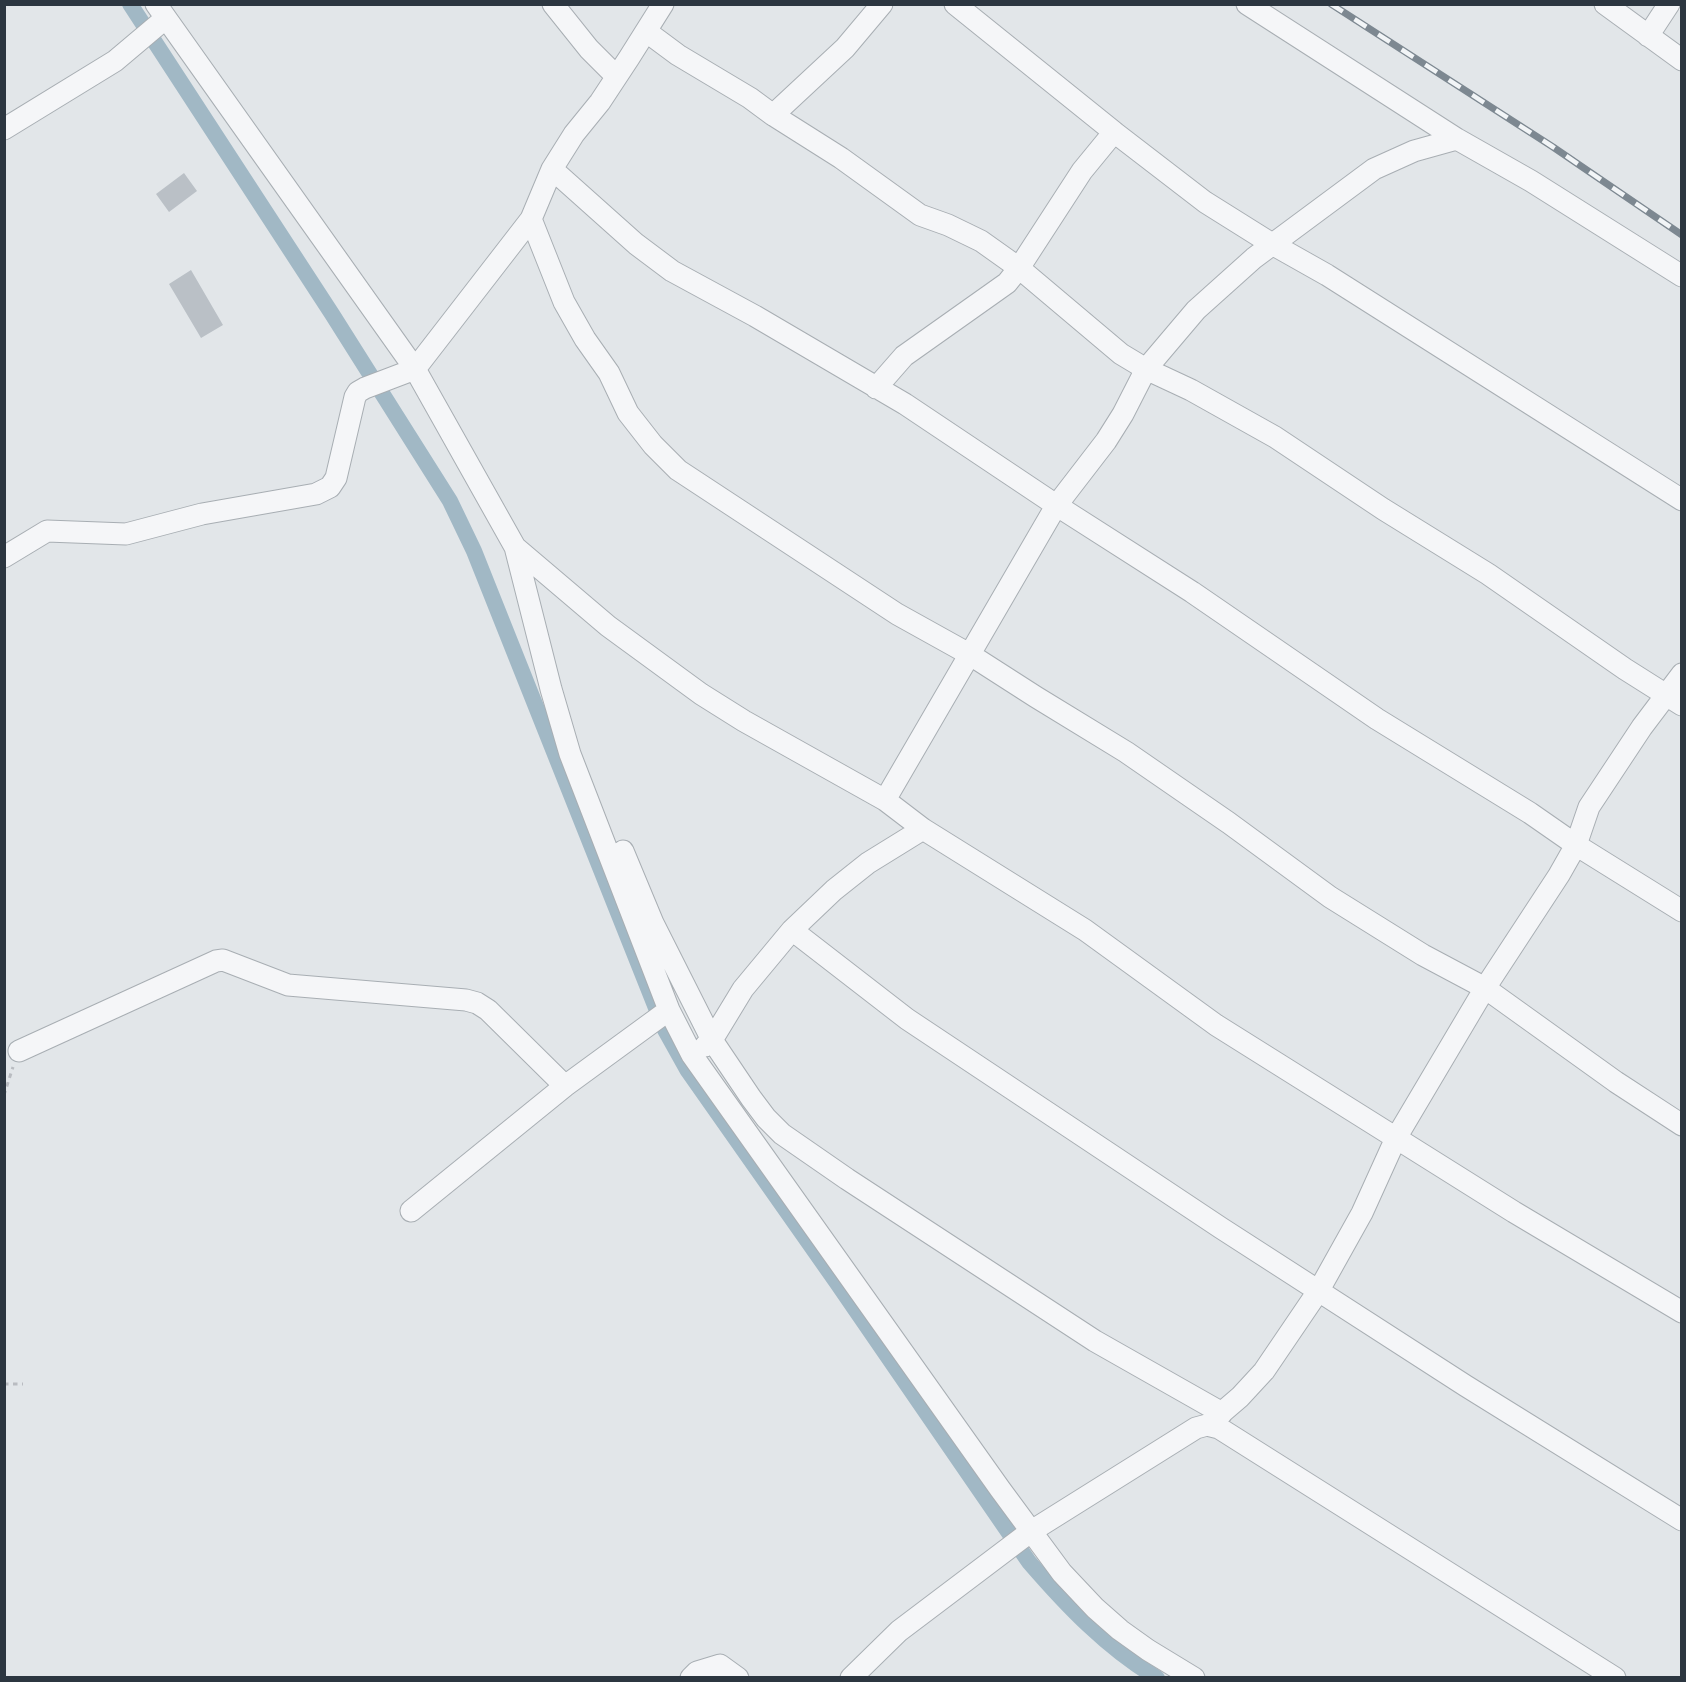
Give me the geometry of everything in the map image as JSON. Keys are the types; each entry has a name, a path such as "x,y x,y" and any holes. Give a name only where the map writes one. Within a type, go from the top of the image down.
{"street":[{"path":"553,4 589,49 616,76"},
{"path":"4,556 47,531 126,534 202,514 324,491 336,478 354,397 358,392 414,369 531,219 552,169 574,134 647,32 663,4"},
{"path":"772,115 845,48 882,4"},
{"path":"955,4 1205,202 1327,275 1682,500"},
{"path":"1247,4 1457,140 1531,181 1682,276"},
{"path":"1605,4 1682,60"},
{"path":"1648,36 1669,4"},
{"path":"4,129 115,62 161,11 414,369 515,547 548,679 570,754 669,1010 692,1055 1030,1532 1062,1573 1095,1608 1148,1650 1194,1677"},
{"path":"647,32 678,55 750,98 772,115 841,158 920,215 981,241 1019,268 1121,354 1275,437 1488,574 1563,628 1673,700"},
{"path":"876,388 904,356 1007,283 1082,171 1114,132"},
{"path":"885,800 1056,506 1106,441 1146,369 1196,310 1223,284 1272,244 1374,168 1414,151 1457,140"},
{"path":"552,169 636,244 672,271 755,316 905,404 1056,506 1192,591 1377,719 1682,910"},
{"path":"531,219 564,302 585,339 609,373 628,413 653,445 678,470 897,614 969,654 1126,752 1229,823 1330,897 1424,955 1485,988 1616,1082 1682,1125"},
{"path":"515,547 608,626 701,694 744,721 885,800 923,830 1085,930 1216,1025 1514,1212 1682,1312"},
{"path":"851,1677 899,1631 1030,1532 1196,1428 1215,1419 1264,1371 1319,1290 1362,1213 1396,1138 1485,988 1559,875 1576,845 1589,807 1673,700 1682,674"},
{"path":"570,754 600,796 653,923 712,1040 751,1098 782,1134 1215,1419 1219,1428 1615,1677"},
{"path":"692,1055 712,1040 743,990 792,930 834,890 868,862 923,830"},
{"path":"792,930 907,1019 1221,1228 1466,1386 1682,1520"},
{"path":"19,1051 216,961 223,960 288,985 466,1000 477,1003 488,1010 565,1086"},
{"path":"411,1211 565,1086 669,1010"},
{"path":"691,1677 697,1672 720,1665 738,1677"}],"path":[{"path":"4,1095 19,1051"},
{"path":"4,1384 23,1384"}],"building":[{"path":"184,173 197,191 169,212 156,194"},
{"path":"191,270 223,325 201,338 169,284"}],"waterway":[{"path":"130,4 332,314 450,501 474,551 664,1028 688,1071 1029,1562 1088,1625 1121,1653 1157,1678"}],"railway":[{"path":"1331,4 1553,147 1682,235"}]}
